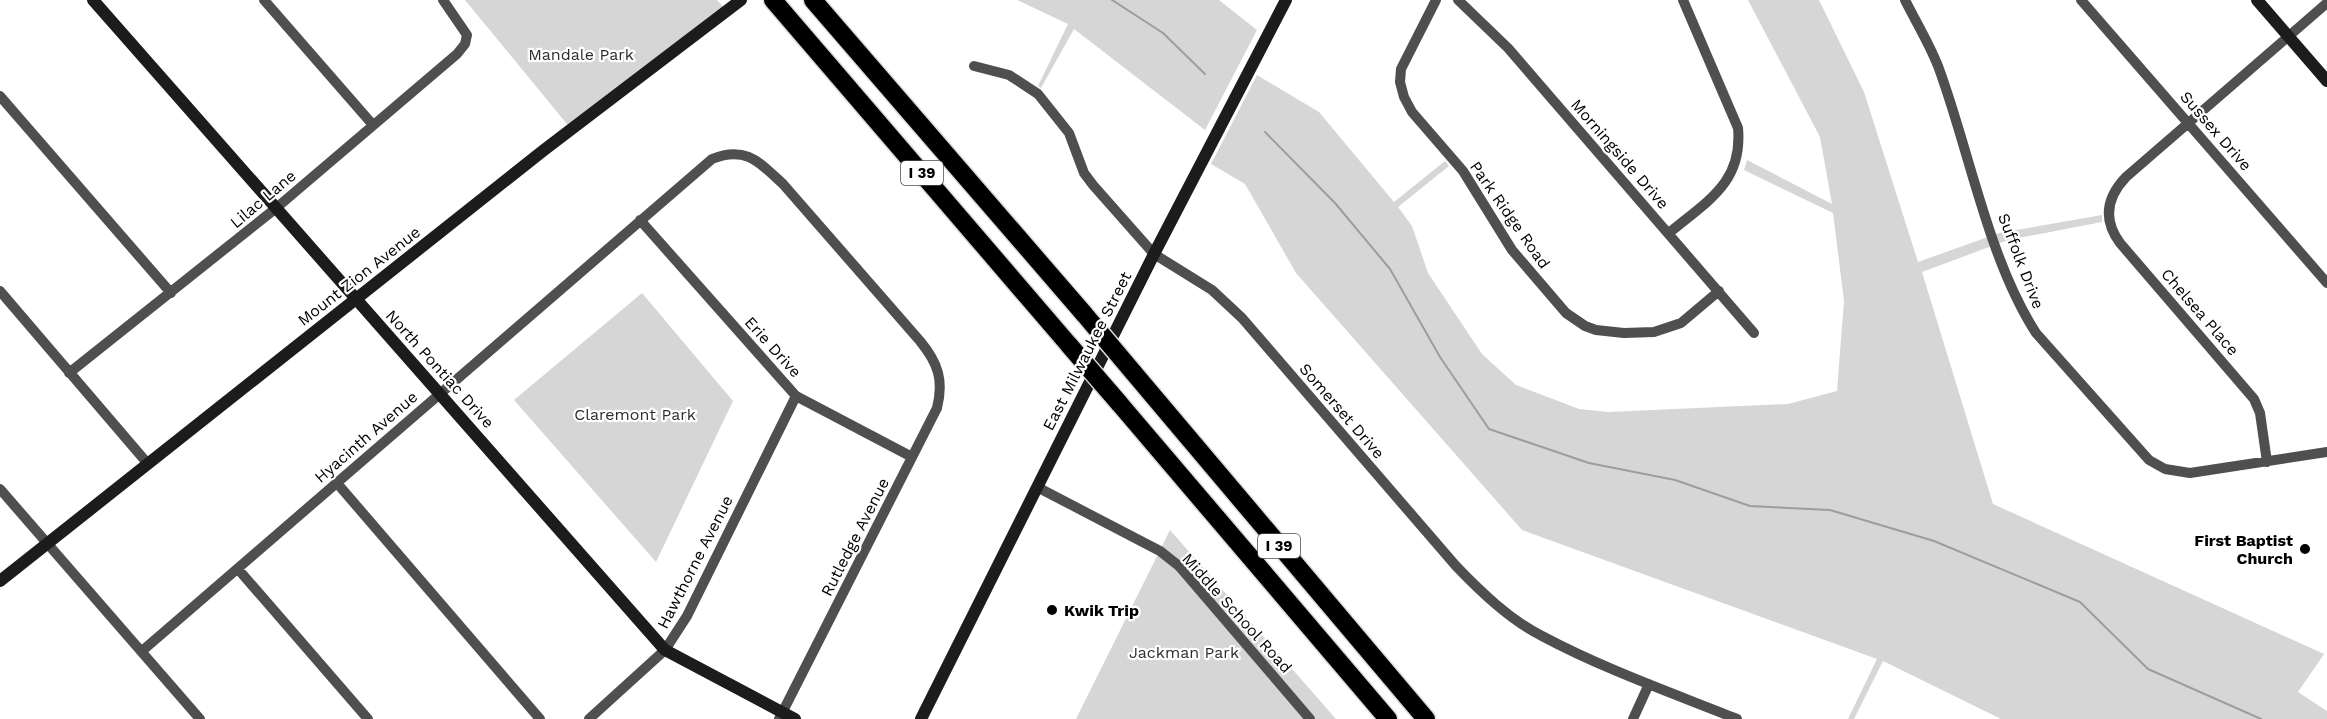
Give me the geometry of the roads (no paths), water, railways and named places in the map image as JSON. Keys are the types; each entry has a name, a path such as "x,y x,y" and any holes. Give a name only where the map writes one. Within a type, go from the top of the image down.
{"highway":[{"name":"I 39","path":"813,0 1133,372 1426,719"},
{"name":"I 39","path":"774,1 1388,719"}],"main road":[{"name":"North Pontiac Drive","path":"93,0 275,210 440,393 665,650 781,716 795,719"},
{"name":"Mount Zion Avenue","path":"0,581 562,136 741,0"},
{"name":"East Milwaukee Street","path":"921,719 1154,254 1286,0"},
{"path":"2257,0 2327,81"}],"street":[{"path":"264,0 373,125"},
{"name":"Lilac Lane","path":"69,373 275,210 457,54 467,39 463,25 444,0"},
{"name":"Park Ridge Road","path":"1436,0 1401,69 1402,90 1412,112 1463,171 1521,262 1574,320 1585,326 1607,332 1654,332 1681,323 1719,291"},
{"name":"Morningside Drive","path":"1458,0 1508,48 1754,333"},
{"path":"1669,233 1724,185 1736,165 1740,148 1737,128 1683,0"},
{"name":"Suffolk Drive","path":"1905,0 1937,64 1994,239 2022,311 2036,333 2149,460 2165,469 2190,473 2267,462"},
{"name":"Sussex Drive","path":"2081,0 2327,283"},
{"path":"2188,123 2327,3"},
{"name":"Somerset Drive","path":"974,66 1010,75 1038,94 1069,133 1084,173 1154,254 1226,302 1456,567 1478,588 1541,636 1649,684 1737,719"},
{"path":"0,96 171,293"},
{"name":"Chelsea Place","path":"2188,123 2116,187 2108,207 2108,217 2114,234 2254,399 2260,413 2267,462"},
{"name":"Hyacinth Avenue","path":"142,651 640,220 712,159 720,156 744,154 758,161 783,184 920,341 937,365"},
{"name":"Erie Drive","path":"640,220 796,396 912,457"},
{"path":"0,291 147,464"},
{"name":"Rutledge Avenue","path":"781,716 937,408 941,391 937,365"},
{"name":"Hawthorne Avenue","path":"589,719 665,650 687,616 796,396"},
{"path":"2267,462 2327,452"},
{"path":"336,482 540,719"},
{"name":"Middle School Road","path":"1037,487 1160,551 1179,566 1310,719"},
{"path":"0,489 142,651 196,717"},
{"path":"238,569 368,719"},
{"path":"1633,719 1649,684"}],"waterway":[{"path":"1112,0 1163,33 1205,74"},
{"path":"1265,132 1335,203 1390,269 1440,357 1489,429 1589,463 1675,480 1750,506 1830,510 1934,541 2080,602 2148,669 2261,719"}],"place":[{"name":"First Baptist Church","path":"2305,549"},
{"name":"Kwik Trip","path":"1052,610"}],"park label":[{"name":"Mandale Park","path":"581,54"},
{"name":"Claremont Park","path":"635,414"},
{"name":"Jackman Park","path":"1184,652"}]}
